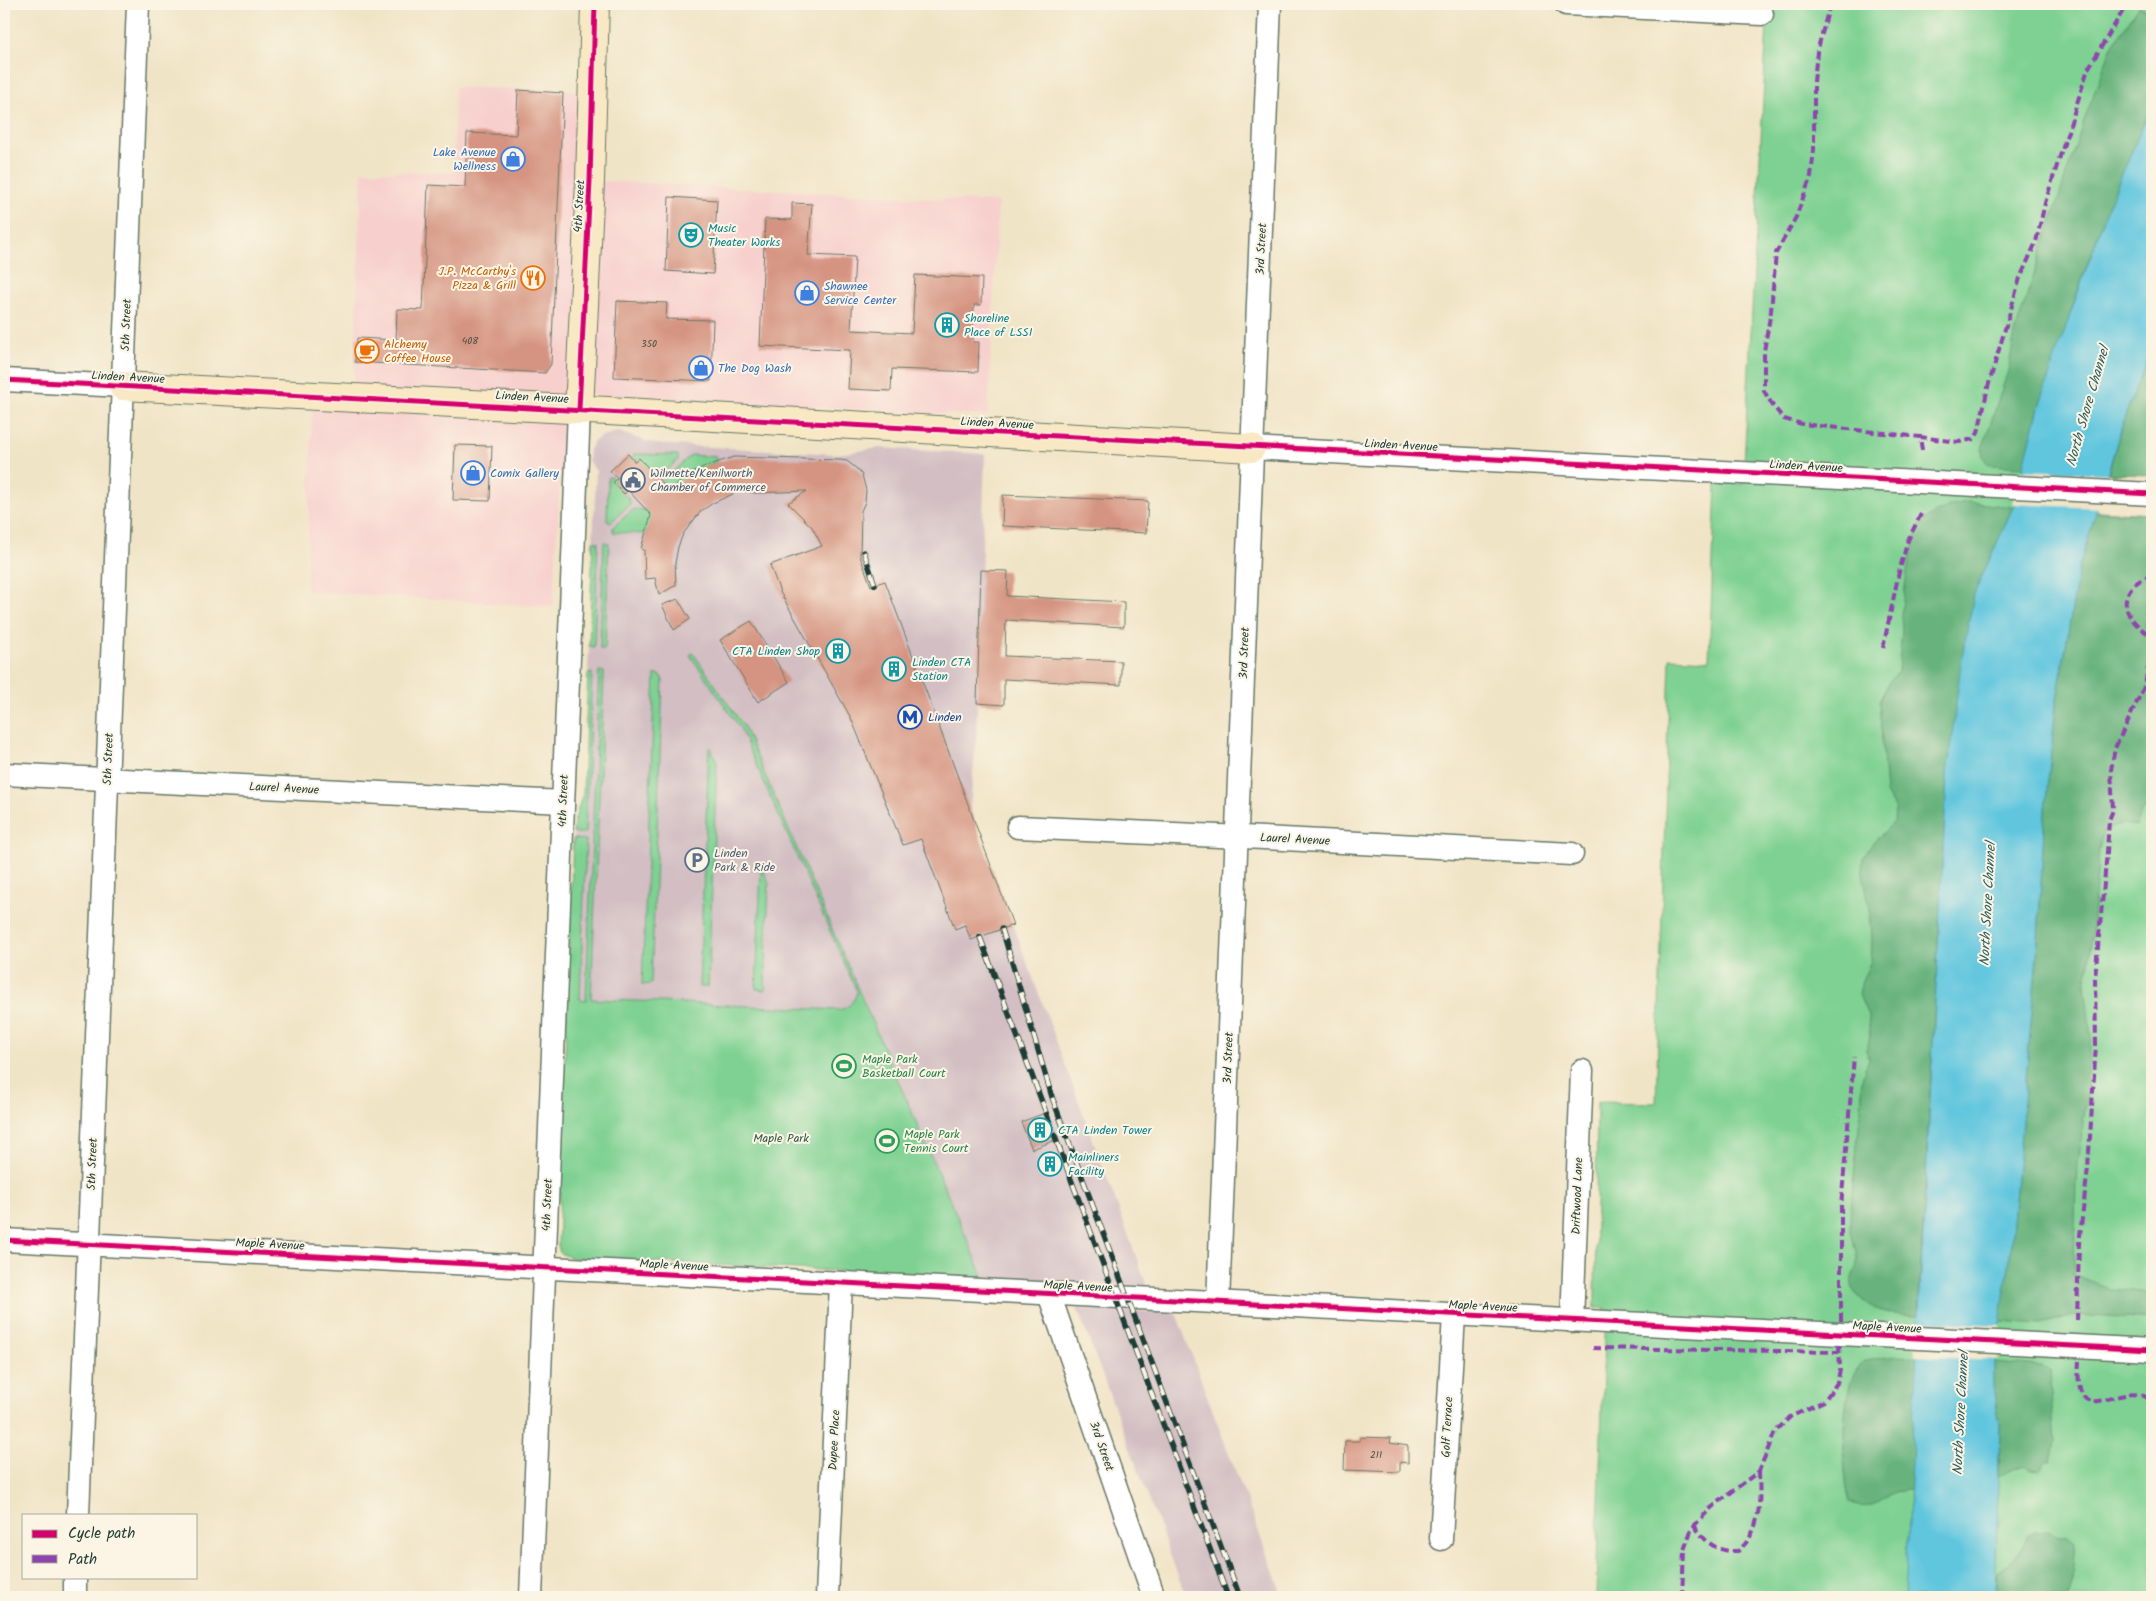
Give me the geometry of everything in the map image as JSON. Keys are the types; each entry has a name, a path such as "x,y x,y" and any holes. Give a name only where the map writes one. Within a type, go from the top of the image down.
{"street":[{"name":"5th Street","path":"78,1514 138,4"},
{"name":"4th Street","path":"531,1597 590,181 595,4"},
{"name":"3rd Street","path":"1218,1303 1270,4"},
{"path":"1566,4 1762,14"},
{"name":"Linden Avenue","path":"4,380 1251,448 2152,494"},
{"name":"Laurel Avenue","path":"4,774 563,802"},
{"name":"Laurel Avenue","path":"1018,827 1236,836 1572,854"},
{"name":"Driftwood Lane","path":"1572,1321 1582,1071"},
{"name":"Maple Avenue","path":"4,1240 2152,1350"},
{"name":"Dupee Place","path":"827,1597 841,1283"},
{"name":"3rd Street","path":"1049,1294 1154,1597"},
{"name":"Golf Terrace","path":"1441,1539 1454,1315"},
{"path":"74,1597 75,1578"}],"shaded area":[{"path":"455,87 589,91 587,180 998,202 988,416 565,393 553,607 306,591 313,398 353,399 362,171 453,173"},
{"path":"618,432 655,444 838,454 879,448 985,454 976,741 970,808 1147,1286 984,1278 860,991 857,992 855,999 846,1009 838,1010 567,998 574,822 583,793 596,471 588,461 589,450 594,441 602,436"},
{"path":"1077,1308 1176,1313 1283,1597 1186,1597"}],"green space":[{"path":"1768,4 2152,4 2152,105 2141,129 2024,467 2014,506 2152,514 2152,1597 1596,1597 1605,1308 1595,1308 1597,1102 1656,1103 1670,658 1709,660 1716,483 1743,484"},
{"path":"2139,6 2144,9 2152,7 2152,105 2109,204 2080,285 2039,407 2024,467 1989,465 1983,457 1982,449 2008,371 2015,333 2083,123 2111,48"},
{"path":"2152,345 2152,475 2108,474 2124,419"},
{"path":"634,454 678,455 678,460 653,483 639,458 635,462 633,460"},
{"path":"691,455 716,457 716,462 703,467 662,502 660,483"},
{"path":"608,477 617,478 613,482 630,500 630,504 611,522 607,520"},
{"path":"1968,502 2013,507 1974,594 1947,774 1918,1316 1910,1316 1884,1312 1868,1305 1856,1293 1852,1283 1857,1261 1850,1219 1862,1098 1861,1083 1869,1060 1867,1050 1870,1035 1868,1016 1859,995 1862,980 1871,962 1872,938 1870,909 1862,870 1863,858 1872,844 1894,822 1895,809 1886,793 1879,702 1888,683 1898,672 1902,631 1901,614 1908,566 1916,535 1923,520 1951,505"},
{"path":"634,509 649,510 655,513 645,534 613,532 613,527"},
{"path":"2095,512 2150,514 2151,572 2144,620 2147,638 2152,647 2152,807 2148,806 2141,813 2136,827 2123,824 2103,831 2099,849 2089,966 2085,985 2091,1037 2086,1100 2076,1181 2074,1274 2110,1289 2142,1292 2152,1295 2152,1320 2075,1315 2040,1324 1999,1321 2009,1265 2037,957 2045,809 2056,705 2079,568"},
{"path":"593,541 598,542 594,647 589,646"},
{"path":"604,542 609,543 605,649 600,649"},
{"name":"Maple Park","path":"693,653 744,727 984,1278 572,1258 560,1253 558,1245 573,839 586,840 580,999 586,1000 599,671 604,672 591,999 838,1010 851,1004 857,992 740,728 690,655"},
{"path":"592,673 585,833 573,833 574,822 583,793 588,674"},
{"path":"655,675 660,675 663,680 651,984 642,985"},
{"path":"709,748 711,748 717,762 708,987 699,987"},
{"path":"761,870 763,870 769,883 765,990 756,989"},
{"path":"1895,1356 1917,1357 1910,1490 1894,1493 1873,1504 1858,1506 1850,1503 1845,1473 1844,1430 1849,1390 1854,1374 1862,1364 1873,1359"},
{"path":"1994,1362 2041,1366 2049,1371 2055,1443 2051,1461 2046,1462 2039,1470 2030,1469 2025,1465 1999,1476 2000,1423 1994,1393"},
{"path":"2046,1531 2059,1536 2069,1534 2075,1539 2072,1581 2067,1597 1995,1597 1997,1572 2006,1567 2015,1557 2027,1536 2035,1532"}],"water":[{"name":"North Shore Channel","path":"2152,105 2152,345 2124,419 2079,568 2056,705 2045,809 2037,957 2009,1265 1994,1362 1994,1393 2000,1423 1995,1597 1904,1597 1947,774 1961,663 1974,594 2013,507 2039,407 2057,352 2109,204"}],"pier":[{"path":"2021,470 2111,474 2099,508 2012,504"},
{"path":"1915,1321 2001,1325 1997,1360 1915,1356"}],"building":[{"path":"518,90 563,93 551,364 545,373 355,362 357,338 396,340 397,309 423,310 428,185 465,187 467,133 516,135"},
{"name":"Music Theater Works","path":"669,197 717,200 713,274 666,271"},
{"path":"792,203 812,204 808,255 855,257 851,330 912,333 915,275 982,278 981,305 974,305 973,342 979,342 978,372 892,369 891,391 848,389 850,350 760,346 765,219 792,220"},
{"path":"617,301 667,303 666,319 713,320 711,381 614,377"},
{"name":"Comix Gallery","path":"455,445 492,446 490,501 453,500"},
{"path":"628,454 635,462 639,458 670,491 687,476 703,467 734,457 840,460 847,461 862,475 866,490 865,502 861,511 860,556 871,586 885,581 1013,925 971,940 965,925 955,929 921,839 903,845 851,718 780,592 770,565 822,546 812,527 788,503 807,491 755,493 730,489 733,494 701,511 683,534 675,563 676,585 659,595 655,578 645,579 644,550 641,549 651,515 628,490 624,494 613,482 618,478 610,471"},
{"path":"1003,495 1148,501 1146,533 1002,526"},
{"path":"981,570 1008,571 1007,596 1124,602 1124,627 1006,620 1005,656 1121,661 1121,685 1004,679 1004,705 977,703"},
{"path":"678,599 690,619 674,630 662,605"},
{"path":"751,621 789,682 758,702 720,640"},
{"name":"CTA Linden Tower","path":"1048,1112 1059,1139 1032,1149 1021,1122"},
{"path":"1360,1437 1391,1438 1390,1443 1408,1446 1408,1463 1400,1462 1400,1472 1344,1470 1345,1441 1360,1441"}],"railway":[{"path":"864,552 875,585"},
{"path":"1002,929 1052,1097 1240,1597"},
{"path":"980,937 1228,1597"}],"marked path":[{"path":"1830,4 1817,52 1814,82 1814,150 1811,176 1796,217 1776,253 1771,311 1764,351 1764,391 1784,419 1802,424 1920,437"},
{"path":"1922,450 1920,437 1959,442 1974,439 1978,433 1988,387 2020,278 2036,242 2045,203 2088,69 2127,4"},
{"path":"1883,648 1899,572 1908,540 1921,514"},
{"path":"2152,574 2132,587 2127,594 2126,602 2127,609 2134,622 2152,636"},
{"path":"2077,1321 2079,1244 2088,1168 2096,1044 2095,978 2109,820 2113,810 2111,770 2115,748 2145,685 2152,645"},
{"path":"1841,1321 1841,1207 1854,1057"},
{"path":"1682,1597 1684,1550 1692,1528 1711,1508 1759,1471 1775,1432 1790,1417 1824,1401 1837,1383 1840,1370 1839,1344"},
{"path":"1593,1348 1839,1352"},
{"path":"2079,1361 2079,1384 2084,1396 2091,1401 2127,1395 2140,1395 2152,1401"},
{"path":"1694,1525 1712,1545 1724,1550 1738,1551 1752,1534 1758,1514 1760,1493 1759,1471"}],"cycle path":[{"path":"579,410 590,181 595,4"},
{"path":"4,380 2152,494"},
{"path":"4,1240 2152,1350"}],"place":[{"name":"Lake Avenue Wellness","path":"513,159"},
{"name":"Music Theater Works","path":"691,235"},
{"name":"J.P. McCarthy's Pizza & Grill","path":"533,278"},
{"name":"Shawnee Service Center","path":"807,293"},
{"name":"Shoreline Place of LSSI","path":"947,325"},
{"name":"Alchemy Coffee House","path":"367,351"},
{"name":"The Dog Wash","path":"701,368"},
{"name":"Comix Gallery","path":"473,473"},
{"name":"Wilmette/Kenilworth Chamber of Commerce","path":"633,480"},
{"name":"CTA Linden Shop","path":"838,651"},
{"name":"Linden CTA Station","path":"894,669"},
{"name":"Linden","path":"910,717"},
{"name":"Linden Park & Ride","path":"697,860"},
{"name":"Maple Park Basketball Court","path":"844,1066"},
{"name":"CTA Linden Tower","path":"1040,1130"},
{"name":"Maple Park Tennis Court","path":"887,1141"},
{"name":"Mainliners Facility","path":"1050,1164"}]}
